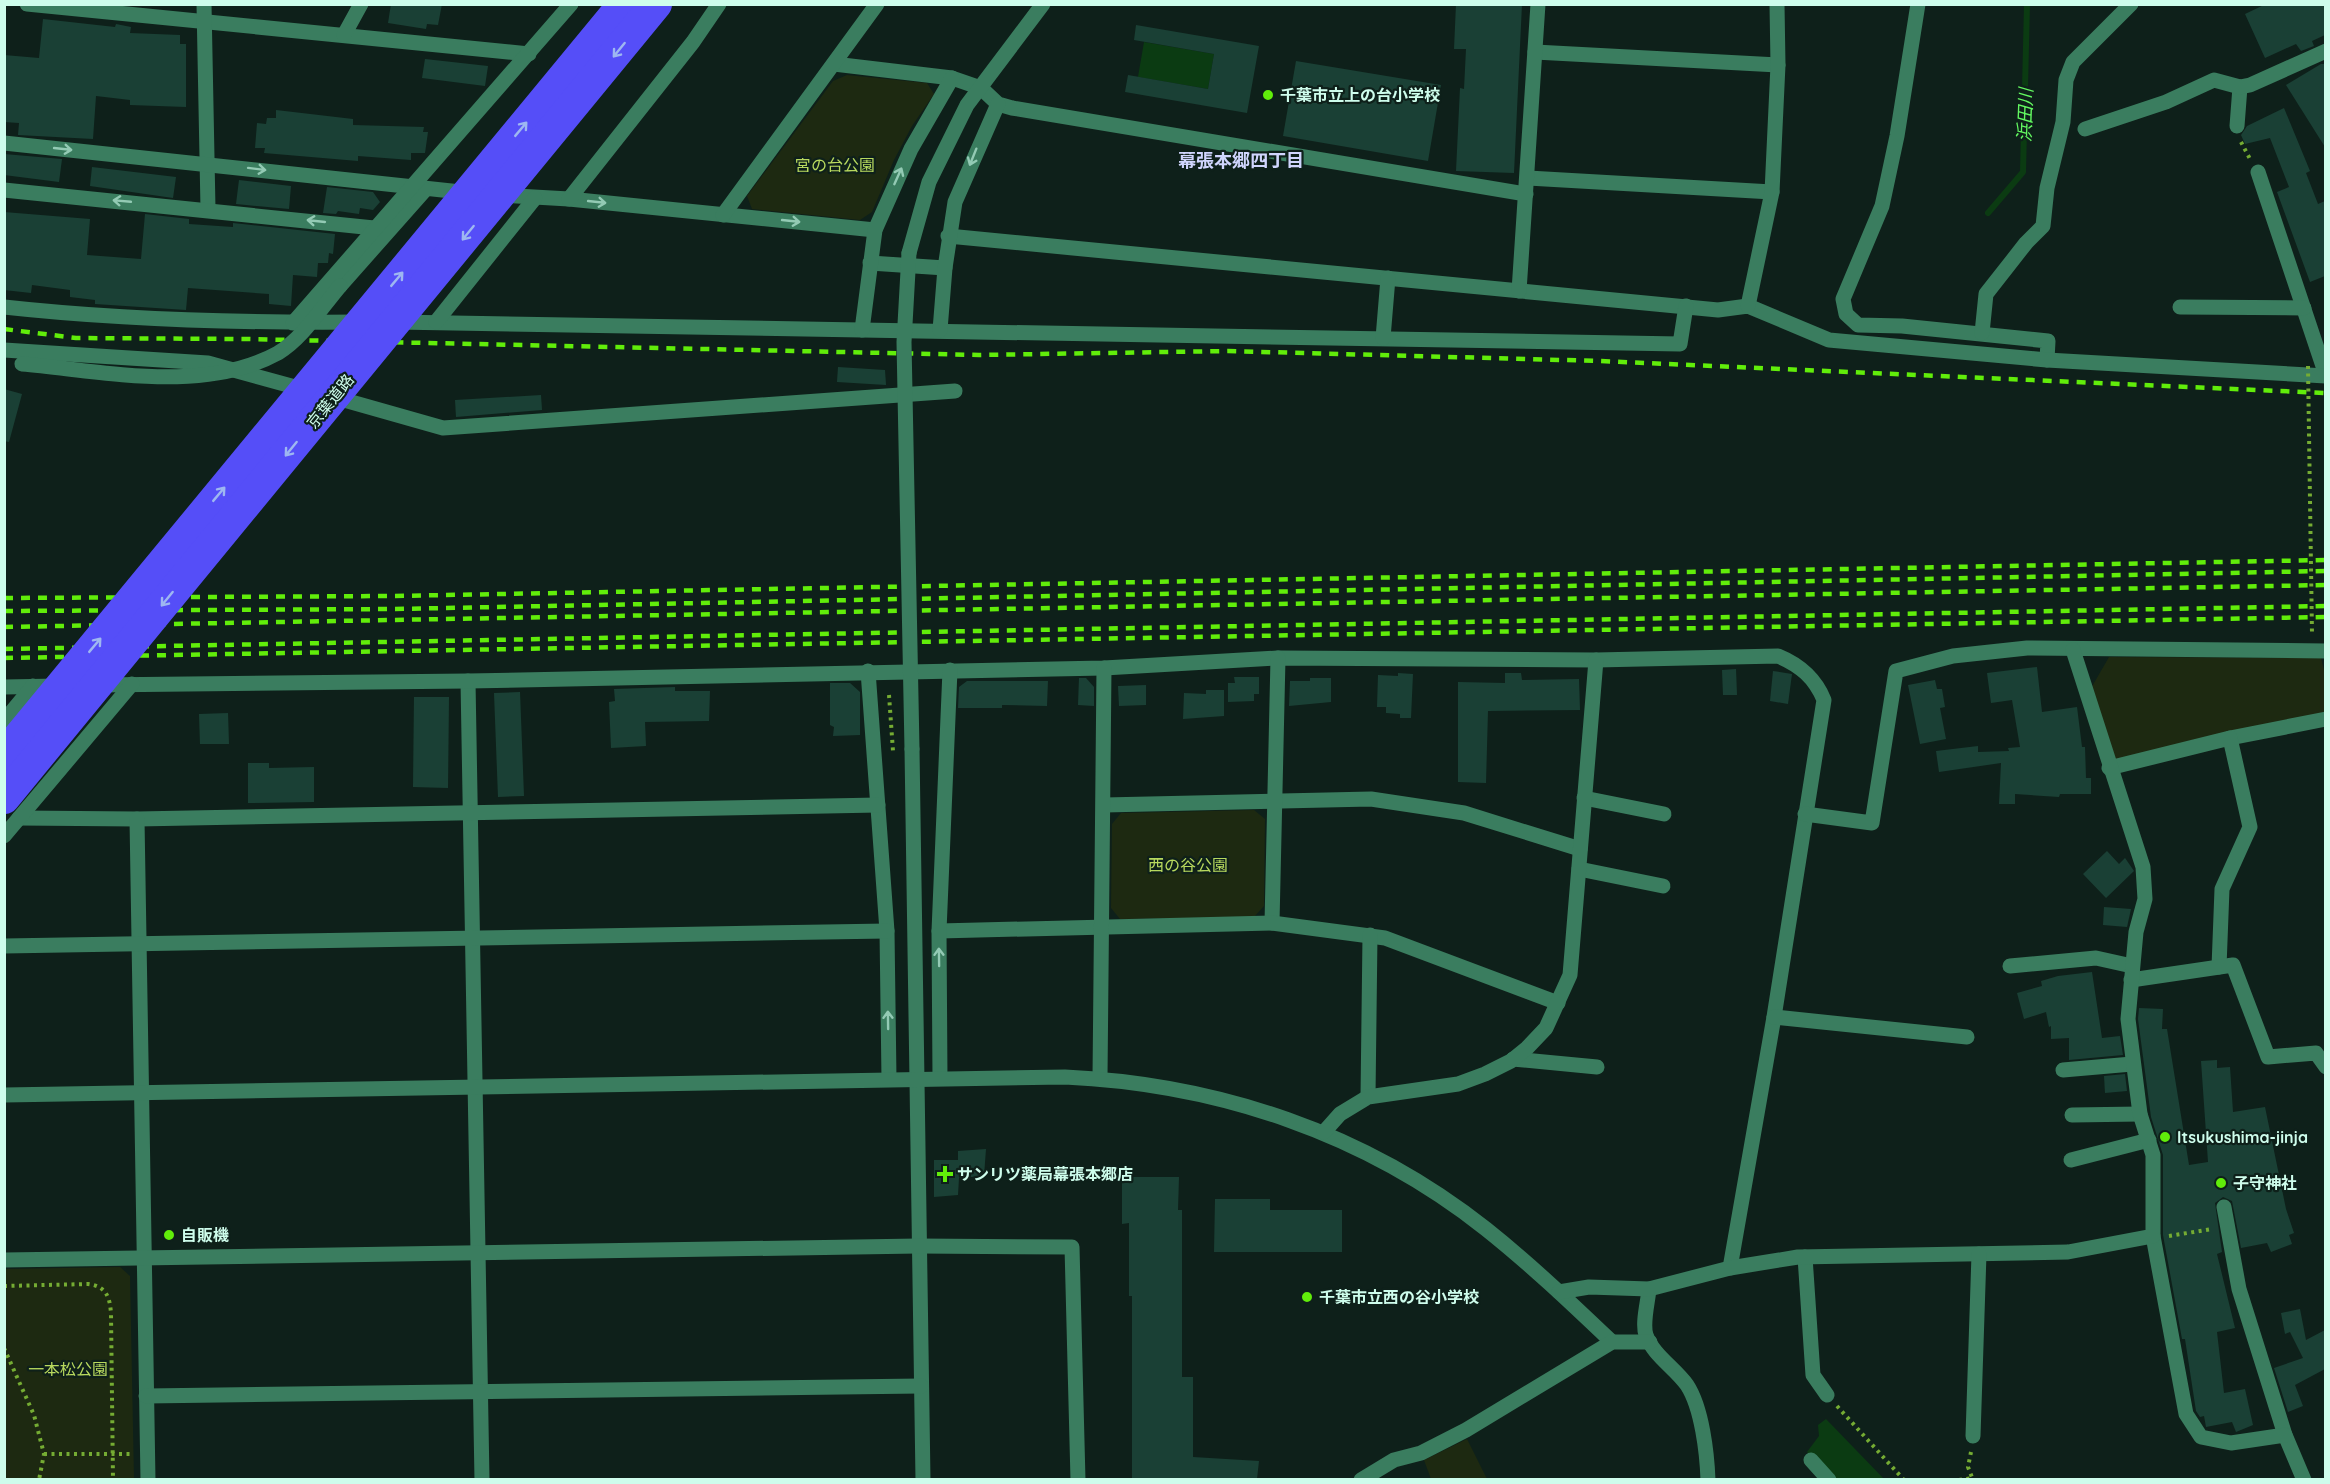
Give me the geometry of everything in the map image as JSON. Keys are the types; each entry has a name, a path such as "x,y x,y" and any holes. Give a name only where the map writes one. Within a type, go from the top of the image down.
{"highway":[{"name":"京葉道路","path":"4,755 624,4"},
{"name":"京葉道路","path":"12,808 656,4"}],"street":[{"path":"27,4 529,54"},
{"path":"204,4 208,209"},
{"path":"345,35 361,4"},
{"path":"4,356 22,364 159,376 202,376 227,372 279,352 315,318 571,4"},
{"path":"569,199 693,42 719,4"},
{"path":"723,215 877,4"},
{"path":"923,1479 904,342 909,253 929,182 967,105 1043,4"},
{"path":"1519,291 1538,4"},
{"path":"1748,306 1772,192 1778,65 1777,4"},
{"path":"1918,4 1897,135 1882,206 1843,299 1845,314 1858,325 1982,333 2048,341 2047,360"},
{"path":"1982,333 1986,294 2026,243 2043,226 2047,188 2063,122 2066,80 2073,62 2131,4"},
{"path":"2085,129 2166,102 2214,80 2240,87 2250,85 2325,51"},
{"path":"1535,52 1778,65"},
{"path":"834,64 952,78 981,88 998,104 1526,194"},
{"path":"862,330 875,230 911,149 952,78"},
{"path":"2237,126 2240,87"},
{"path":"940,330 948,236 955,202 998,104"},
{"path":"4,143 207,163 418,189 569,199 875,230"},
{"path":"948,236 1718,310 1748,306 1829,340 2047,360 2325,376 2258,172"},
{"path":"1528,178 1772,192"},
{"path":"293,322 374,228 418,189"},
{"path":"4,190 208,209 374,228"},
{"path":"436,322 535,198"},
{"path":"870,263 945,268"},
{"path":"1383,338 1388,278"},
{"path":"4,307 73,315 293,322 436,322 1680,344 1686,306"},
{"path":"2180,307 2304,308"},
{"path":"4,350 207,363 443,428 955,391"},
{"path":"1806,814 1872,823 1896,671 1953,656 2027,648 2325,653"},
{"path":"2073,650 2109,768 2143,867 2145,899 2136,932 2128,1019 2140,1114 2153,1155 2153,1236 2186,1414 2201,1437 2231,1443 2285,1435"},
{"path":"4,687 468,681 868,670 1104,668 1278,658 1596,660 1778,656 1795,664 1810,676 1824,700 1774,1017 1730,1268"},
{"path":"1272,923 1278,658"},
{"path":"1324,1132 1340,1114 1368,1096 1458,1084 1513,1059 1546,1028 1570,975 1596,660"},
{"path":"1101,1078 1104,668"},
{"path":"868,670 887,931 889,1079"},
{"path":"940,1078 939,931 950,670"},
{"path":"468,681 482,1479"},
{"path":"4,836 12,808 132,684"},
{"path":"4,721 33,686"},
{"path":"2109,768 2230,738 2325,719"},
{"path":"2219,967 2222,889 2250,827 2230,738"},
{"path":"1584,798 1665,814"},
{"path":"1104,805 1371,800 1420,805 1464,813 1580,849"},
{"path":"12,808 137,819 878,805"},
{"path":"137,819 148,1479"},
{"path":"1579,869 1663,886"},
{"path":"939,931 1272,923 1385,938 1558,1003"},
{"path":"4,946 887,931"},
{"path":"1368,1096 1370,935"},
{"path":"2010,966 2096,958 2131,973 2233,965 2268,1057 2316,1053 2325,1067"},
{"path":"1774,1017 1967,1037"},
{"path":"1513,1059 1598,1067"},
{"path":"2063,1070 2132,1064"},
{"path":"4,1095 940,1078 1101,1078 1195,1092 1265,1110 1324,1132 1362,1150 1454,1205 1487,1229 1612,1342"},
{"path":"2073,1114 2140,1114"},
{"path":"2071,1160 2149,1140"},
{"path":"2224,1207 2239,1289 2285,1435 2304,1479"},
{"path":"1559,1292 1589,1287 1649,1289 1730,1268 1805,1257 2068,1252 2153,1236"},
{"path":"4,1260 918,1246 1072,1246 1078,1479"},
{"path":"1973,1436 1979,1254"},
{"path":"1805,1257 1813,1375 1827,1395"},
{"path":"1649,1289 1645,1333 1688,1387 1699,1419 1708,1459 1708,1479"},
{"path":"1361,1479 1394,1460 1421,1453 1466,1430 1612,1342 1650,1342"},
{"path":"146,1396 921,1386"},
{"path":"1811,1460 1829,1479"}],"path":[{"path":"2237,126 2235,130 2258,172"},
{"path":"2308,366 2312,634"},
{"path":"890,695 893,751"},
{"path":"2153,1236 2166,1237 2228,1226"},
{"path":"4,1287 88,1284 98,1285 106,1292 111,1301 113,1479"},
{"path":"4,1348 25,1390 44,1454 39,1479"},
{"path":"1827,1395 1904,1479"},
{"path":"1959,1479 1973,1478 1968,1467 1973,1436"},
{"path":"44,1454 135,1454"}],"green space":[{"name":"宮の台公園","path":"847,75 927,83 934,94 912,126 894,160 872,212 860,220 752,209 747,196 833,81"},
{"path":"2109,657 2321,658 2325,674 2325,716 2114,765 2090,690"},
{"name":"西の谷公園","path":"1254,810 1265,819 1264,906 1254,917 1120,919 1111,908 1112,824 1121,813"},
{"name":"一本松公園","path":"120,1267 130,1276 134,1479 5,1479 5,1269"},
{"path":"1467,1439 1487,1479 1431,1479 1424,1460"}],"shaded area":[{"path":"1144,42 1214,54 1208,89 1138,77"},
{"path":"1826,1419 1884,1479 1835,1479 1807,1452 1819,1436 1818,1425"}],"building":[{"path":"391,4 442,4 438,25 427,24 426,29 388,23"},
{"path":"1456,4 1522,4 1514,173 1456,171 1460,88 1464,89 1466,49 1454,49"},
{"path":"2266,4 2325,4 2325,35 2312,41 2314,46 2301,51 2296,44 2265,58 2245,14"},
{"path":"43,19 115,27 116,24 131,27 130,33 180,35 180,44 186,44 186,107 130,105 130,100 96,96 93,139 18,135 19,123 4,122 4,55 39,58"},
{"path":"1136,25 1259,46 1247,113 1125,92 1128,75 1208,89 1214,54 1134,40"},
{"path":"425,59 488,66 485,86 422,78"},
{"path":"1296,61 1441,85 1428,161 1283,136"},
{"path":"2321,64 2325,64 2325,147 2286,85"},
{"path":"2284,108 2310,171 2306,173 2318,204 2325,201 2325,276 2310,282 2277,192 2289,187 2270,138 2245,144 2241,135 2247,126"},
{"path":"276,110 353,119 353,125 424,127 423,132 428,132 425,153 411,153 411,160 358,156 358,161 264,153 265,148 255,148 257,123 266,124 267,118 276,118"},
{"path":"4,154 62,159 59,182 4,175"},
{"path":"92,167 176,177 173,198 90,186"},
{"path":"239,180 291,186 289,209 236,204"},
{"path":"327,187 373,192 380,202 373,210 360,208 359,214 338,211 336,214 323,213"},
{"path":"4,212 90,219 87,255 141,259 145,214 189,219 189,224 233,227 233,223 335,234 333,254 329,253 328,263 318,263 317,277 293,275 291,306 269,304 269,294 188,288 186,310 95,304 95,300 70,297 70,290 32,285 31,293 4,290"},
{"path":"838,367 885,370 886,385 837,382"},
{"path":"4,389 22,394 9,442 4,441"},
{"path":"541,395 542,410 456,417 455,400"},
{"path":"2037,667 2042,712 2077,707 2082,747 2085,747 2086,778 2091,778 2091,794 2060,794 2059,797 2015,794 2015,804 1999,804 2001,763 1939,772 1936,751 1978,746 1978,752 2009,751 2008,748 2020,747 2012,700 1991,703 1987,673"},
{"path":"1736,669 1737,695 1723,695 1722,670"},
{"path":"1773,671 1792,674 1788,704 1770,701"},
{"path":"1398,673 1413,674 1411,718 1400,718 1400,714 1386,713 1386,707 1377,707 1378,675 1398,676"},
{"path":"1505,673 1521,673 1522,680 1579,679 1580,710 1488,711 1486,783 1458,782 1458,682 1505,683"},
{"path":"1234,677 1259,677 1259,694 1254,694 1254,701 1228,702 1228,683 1235,683"},
{"path":"1079,678 1086,678 1094,687 1094,706 1078,705"},
{"path":"1310,678 1331,678 1331,702 1289,706 1290,681 1310,681"},
{"path":"1935,680 1937,689 1942,689 1945,707 1940,708 1946,739 1920,744 1908,685"},
{"path":"967,681 1048,681 1047,706 1002,705 1002,708 958,708 959,687"},
{"path":"830,683 850,683 860,692 860,735 833,736 834,727 830,725"},
{"path":"1146,685 1146,705 1119,706 1118,686"},
{"path":"675,687 675,691 710,691 709,721 645,722 646,746 611,748 609,702 615,701 614,689"},
{"path":"1206,690 1224,690 1224,716 1183,719 1184,693 1206,694"},
{"path":"520,692 524,796 498,797 494,693"},
{"path":"414,697 449,697 448,788 413,787"},
{"path":"228,713 229,744 200,744 199,714"},
{"path":"248,763 269,763 269,768 314,767 314,802 248,803"},
{"path":"2107,851 2119,864 2125,858 2134,871 2106,898 2083,874"},
{"path":"2104,907 2131,909 2127,927 2103,925"},
{"path":"2092,972 2102,1038 2120,1036 2123,1055 2069,1060 2069,1038 2051,1039 2051,1026 2049,1027 2046,1012 2024,1019 2017,993 2042,986 2041,981 2058,976"},
{"path":"2139,1008 2163,1009 2162,1029 2167,1029 2189,1165 2208,1162 2201,1061 2217,1060 2217,1068 2230,1067 2233,1112 2265,1107 2286,1209 2294,1233 2289,1235 2292,1244 2271,1252 2267,1243 2241,1248 2232,1201 2223,1197 2215,1203 2222,1252 2217,1254 2235,1328 2217,1332 2224,1393 2245,1389 2253,1425 2236,1432 2232,1422 2206,1427 2204,1416 2200,1417 2196,1411 2185,1339 2182,1339 2163,1235 2163,1155 2151,1117 2138,1019"},
{"path":"2125,1074 2127,1091 2105,1093 2104,1076"},
{"path":"986,1149 984,1176 959,1178 958,1195 934,1197 934,1160 958,1160 958,1151"},
{"path":"1122,1177 1179,1177 1178,1210 1182,1210 1182,1377 1193,1377 1193,1457 1259,1461 1257,1479 1132,1479 1132,1296 1129,1296 1129,1223 1122,1224"},
{"path":"1215,1199 1270,1199 1270,1210 1342,1210 1342,1252 1214,1252"},
{"path":"2300,1309 2306,1340 2325,1330 2325,1369 2295,1385 2303,1406 2288,1412 2274,1368 2303,1358 2290,1332 2285,1334 2281,1313"}],"waterway":[{"name":"浜田川","path":"1988,213 2023,172 2027,4"}],"railway":[{"path":"4,329 76,338 245,339 979,355 1228,351 1601,361 2326,393"},
{"path":"4,598 394,596 2326,560"},
{"path":"4,611 395,609 2326,571"},
{"path":"4,627 2326,585"},
{"path":"4,649 2326,606"},
{"path":"4,658 2326,617"}],"place":[{"name":"千葉市立上の台小学校","path":"1268,95"},
{"name":"Itsukushima-jinja","path":"2165,1137"},
{"name":"サンリツ薬局幕張本郷店","path":"945,1174"},
{"name":"子守神社","path":"2221,1183"},
{"name":"自販機","path":"169,1235"},
{"name":"千葉市立西の谷小学校","path":"1307,1297"}],"district":[{"name":"幕張本郷四丁目","path":"1241,160"}]}
